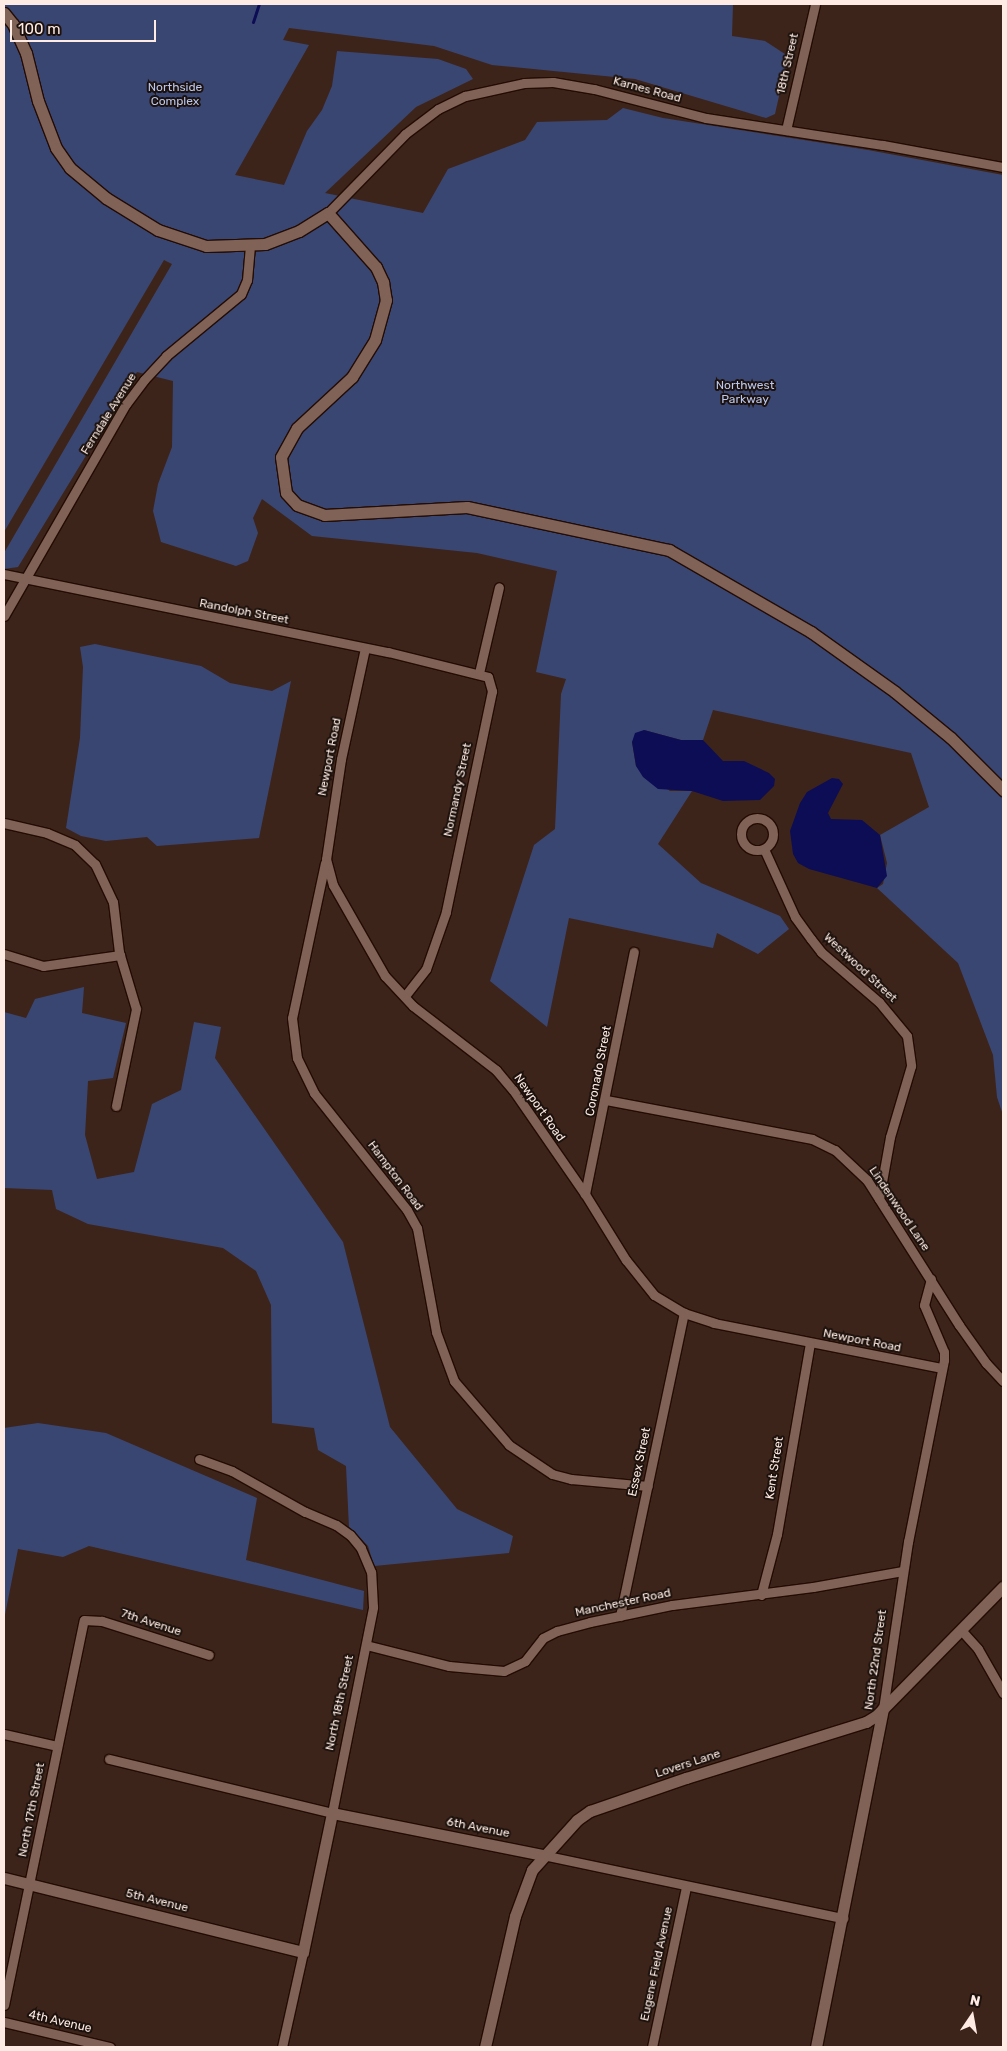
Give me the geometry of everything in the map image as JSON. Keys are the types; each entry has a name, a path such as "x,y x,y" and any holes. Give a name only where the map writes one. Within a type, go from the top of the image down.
{"street":[{"name":"18th Street","path":"786,130 815,4"},
{"path":"4,13 13,24 26,53 50,133 70,168 106,198 174,237 206,246 265,244 299,231 328,213 376,267 383,282 384,312 375,340 362,363 297,428 287,443 282,457 282,476 286,493 297,506 324,515 468,507 670,550 811,632 887,686 944,732 1003,790"},
{"name":"Karnes Road","path":"328,213 420,122 464,96 494,87 553,82 706,118 1003,167"},
{"name":"Ferndale Avenue","path":"4,616 144,380 166,356 241,294 247,280 250,246"},
{"name":"Randolph Street","path":"4,574 479,673"},
{"path":"479,673 499,587"},
{"name":"Newport Road","path":"365,648 341,759 326,860 333,885 355,927 385,976 431,1022 496,1070 585,1194 643,1284 684,1313 810,1343 942,1368"},
{"name":"Normandy Street","path":"405,996 426,969 446,912 492,691 488,677 479,673"},
{"path":"4,823 66,840 89,856 102,874 113,902 120,955 136,1009 116,1106"},
{"name":"Westwood Street","path":"764,849 795,917 811,940 821,952 879,1002 906,1036 911,1066 890,1137 879,1199"},
{"name":"Hampton Road","path":"326,860 292,1018 297,1058 314,1093 407,1210 417,1228 436,1332 454,1381 509,1445 552,1474 572,1479 648,1486"},
{"name":"Coronado Street","path":"585,1194 606,1100 634,952"},
{"path":"4,954 42,966 120,955"},
{"name":"Lindenwood Lane","path":"606,1100 812,1139 835,1150 853,1165 879,1199 986,1363 1003,1381"},
{"name":"North 22nd Street","path":"816,2047 883,1709 903,1570 942,1368 944,1352 924,1305 931,1279"},
{"name":"Essex Street","path":"620,1616 684,1313"},
{"name":"Kent Street","path":"761,1595 777,1534 810,1343"},
{"name":"North 18th Street","path":"199,1459 232,1471 350,1535 368,1564 374,1588 366,1645 304,1952 282,2047"},
{"name":"Manchester Road","path":"366,1645 449,1666 504,1671 518,1666 543,1638 557,1631 672,1605 761,1595 903,1570"},
{"name":"Lovers Lane","path":"485,2047 516,1916 532,1870 543,1855 590,1811 866,1722 883,1709 1003,1588"},
{"name":"7th Avenue","path":"84,1620 102,1621 209,1655"},
{"name":"North 17th Street","path":"4,2005 84,1620"},
{"path":"960,1630 978,1649 1003,1693"},
{"path":"4,1734 57,1746"},
{"name":"6th Avenue","path":"109,1759 332,1813 843,1918"},
{"name":"5th Avenue","path":"4,1878 304,1952"},
{"name":"Eugene Field Avenue","path":"652,2047 686,1887"},
{"name":"4th Avenue","path":"4,2022 110,2047"}],"green space":[{"name":"Northwest Parkway","path":"4,4 733,4 732,36 765,41 788,56 775,114 766,118 635,79 492,65 434,46 289,28 283,40 309,45 235,175 284,185 307,131 322,110 332,86 337,51 438,59 466,69 473,79 416,107 325,193 423,213 448,169 525,140 537,122 607,120 623,108 663,118 868,150 1003,175 1003,1115 997,1097 993,1055 958,963 877,888 883,884 887,863 880,835 929,807 911,753 713,710 703,740 681,740 644,730 632,742 636,766 670,791 692,791 658,844 701,883 780,916 789,929 758,954 717,933 713,948 569,918 547,1027 490,981 534,845 555,829 561,694 566,679 536,672 557,571 477,553 312,536 262,499 253,518 258,533 248,561 236,566 161,542 153,511 158,484 172,447 173,381 137,372 18,567 4,569 4,553 172,264 164,260 4,532"},
{"path":"95,644 201,666 230,683 272,691 291,681 259,838 157,846 147,837 106,841 81,836 66,828 80,738 83,667 80,647"},
{"path":"84,987 82,1013 126,1023 113,1078 88,1081 85,1135 97,1179 134,1172 152,1104 181,1090 194,1022 221,1027 215,1058 343,1242 390,1427 457,1509 513,1536 509,1553 374,1566 368,1546 349,1527 346,1466 318,1450 314,1428 272,1423 271,1305 256,1271 223,1248 88,1224 56,1209 52,1190 4,1188 4,1012 26,1018 35,999"},
{"path":"38,1423 106,1433 257,1498 246,1560 364,1591 363,1610 89,1546 63,1557 18,1549 4,1620 4,1428"}],"shaded area":[{"path":"644,730 681,740 703,740 723,761 744,761 769,773 775,779 774,786 760,800 723,801 692,791 658,789 643,777 636,766 632,742 635,733"},
{"path":"832,778 839,779 843,784 828,813 831,819 862,820 880,835 887,876 877,888 809,869 798,863 793,854 790,831 800,803 807,792"}],"waterway":[{"path":"253,22 259,4"}],"park label":[{"name":"Northside Complex","path":"175,95"}]}
